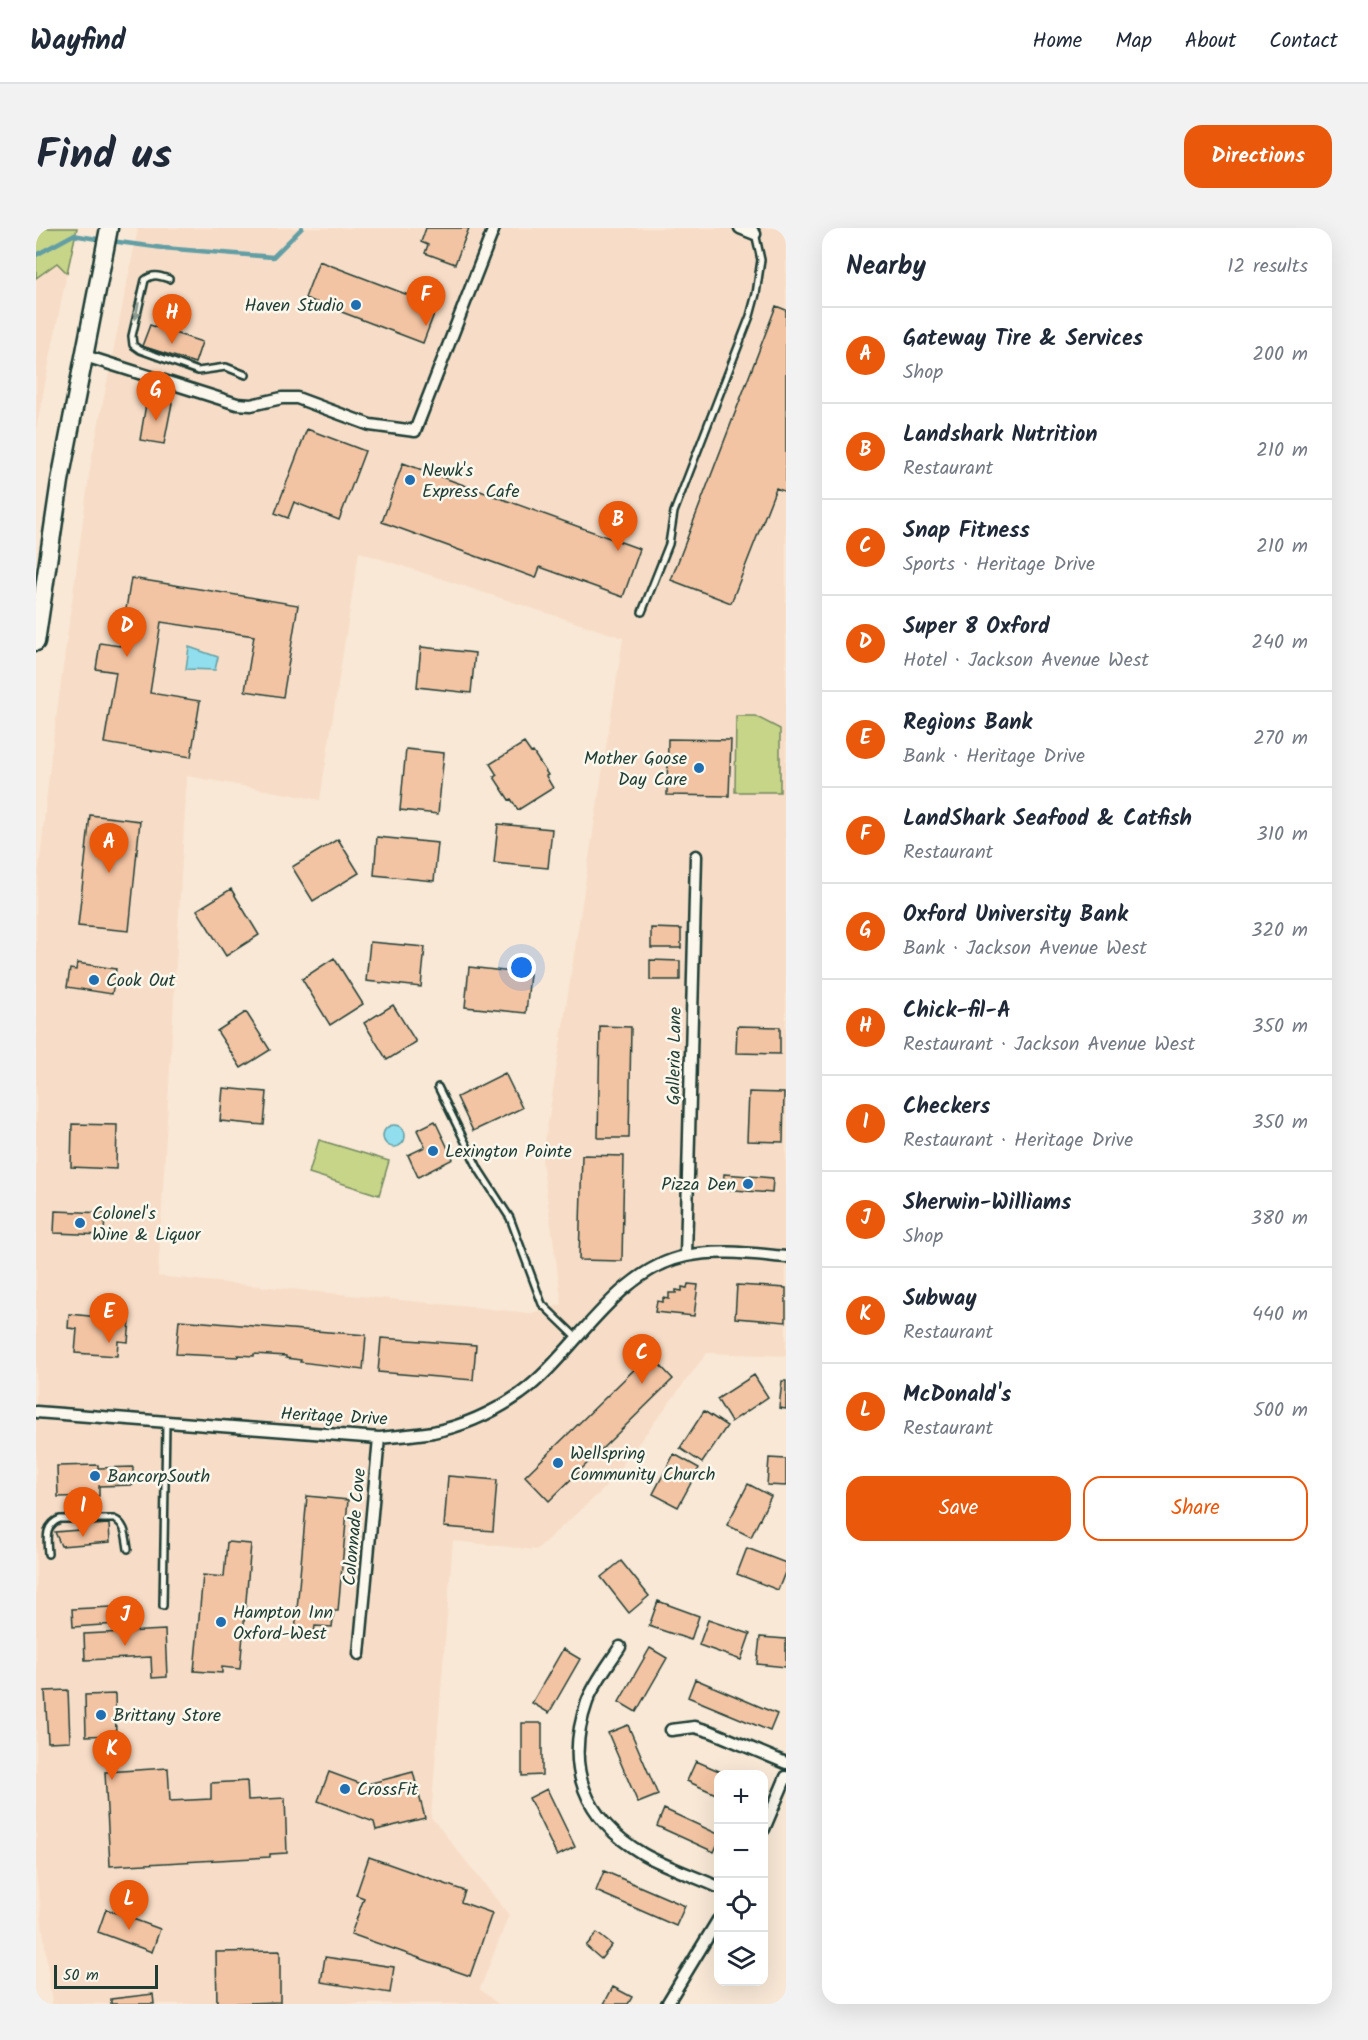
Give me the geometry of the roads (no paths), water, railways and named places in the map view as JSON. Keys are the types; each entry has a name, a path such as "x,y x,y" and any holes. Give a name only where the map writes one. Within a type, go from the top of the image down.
{"main road":[{"path":"36,642 37,619 60,481 109,228"}],"street":[{"path":"85,356 237,404 251,405 282,398 297,398 370,425 415,431 494,228"},
{"path":"740,228 755,231"},
{"name":"Galleria Lane","path":"686,1256 696,856"},
{"name":"Heritage Drive","path":"36,1412 379,1438 434,1432 483,1416 529,1386 547,1371 576,1337 617,1296 640,1277 661,1265 686,1256 725,1252 786,1257"},
{"name":"Colonnade Cove","path":"359,1654 379,1438"},
{"path":"620,1647 588,1700 578,1734 578,1766 588,1798 601,1820 622,1840 645,1855 714,1885"},
{"path":"671,1730 695,1727 786,1763"},
{"path":"766,1824 786,1777"},
{"path":"667,2004 714,1927"}],"lane":[{"path":"642,612 669,544 674,512 746,327 756,294 761,260 755,231"},
{"path":"170,279 150,276 145,280 132,336 134,345 140,350 198,371 226,367 246,375"},
{"path":"438,1087 479,1170 510,1218 542,1304 576,1337"},
{"path":"163,1606 166,1421"},
{"path":"48,1554 46,1537 48,1528 60,1519 120,1521 124,1528 128,1549"}],"water":[{"path":"189,647 218,657 215,670 186,669"},
{"path":"394,1125 402,1128 405,1136 402,1144 394,1147 386,1144 383,1136 386,1128"}],"waterway":[{"path":"111,241 163,248 273,257 302,228"},
{"path":"36,255 73,235 103,240"}],"place":[{"name":"Haven Studio","path":"356,305"},
{"name":"LandShark Seafood & Catfish","path":"426,326"},
{"name":"Chick-fil-A","path":"172,344"},
{"name":"Oxford University Bank","path":"156,421"},
{"name":"Newk's Express Cafe","path":"410,480"},
{"name":"Landshark Nutrition","path":"618,551"},
{"name":"Super 8 Oxford","path":"127,657"},
{"name":"Mother Goose Day Care","path":"699,768"},
{"name":"Gateway Tire & Services","path":"109,873"},
{"name":"Cook Out","path":"94,980"},
{"name":"Lexington Pointe","path":"433,1151"},
{"name":"Pizza Den","path":"748,1184"},
{"name":"Colonel's Wine & Liquor","path":"80,1223"},
{"name":"Regions Bank","path":"109,1343"},
{"name":"Snap Fitness","path":"642,1384"},
{"name":"Wellspring Community Church","path":"558,1463"},
{"name":"BancorpSouth","path":"95,1476"},
{"name":"Checkers","path":"83,1537"},
{"name":"Hampton Inn Oxford-West","path":"221,1622"},
{"name":"Sherwin-Williams","path":"125,1646"},
{"name":"Brittany Store","path":"101,1715"},
{"name":"Subway","path":"112,1780"},
{"name":"CrossFit","path":"345,1789"},
{"name":"McDonald's","path":"129,1930"}]}
